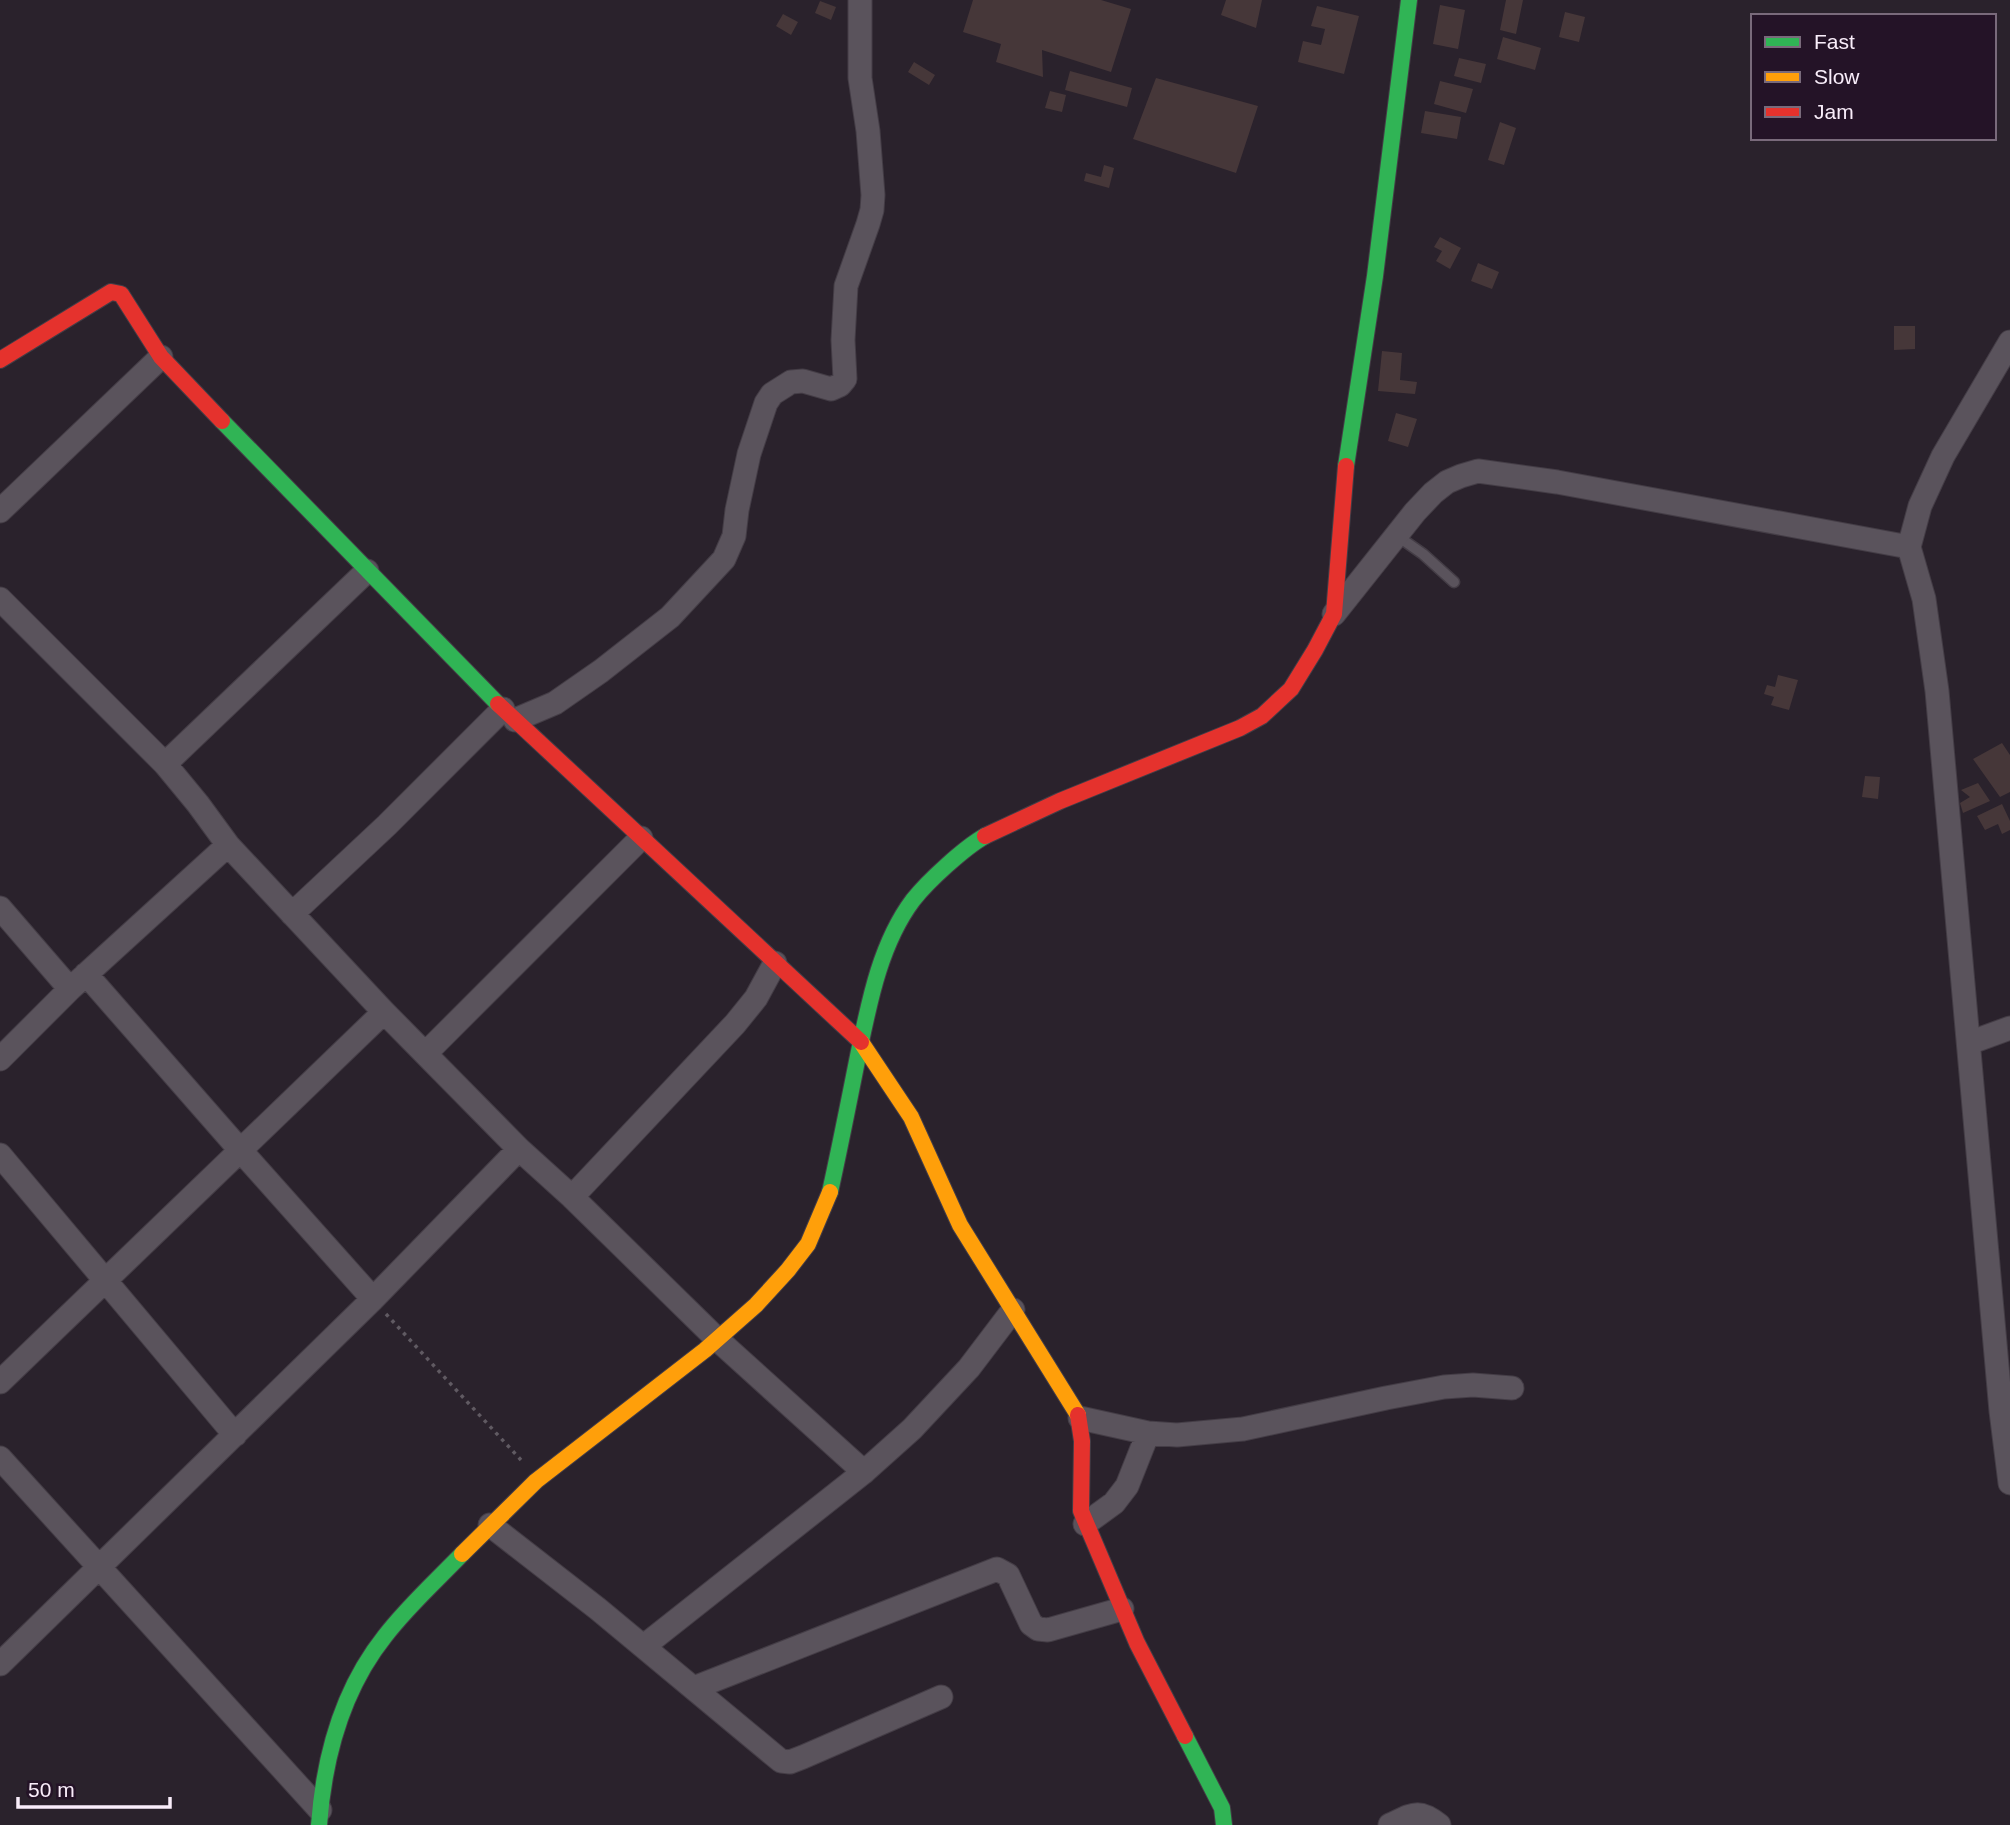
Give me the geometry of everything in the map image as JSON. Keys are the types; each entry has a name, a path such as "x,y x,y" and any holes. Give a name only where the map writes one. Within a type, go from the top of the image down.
{"street":[{"path":"292,914 509,715 555,703 670,617 724,559 734,536 749,454 766,403 772,394 791,382 803,381 831,389 845,379 843,340 846,286 868,224 873,195 860,78 860,0"},
{"path":"1334,614 1346,463 1376,276 1409,0"},
{"path":"0,360 111,292 121,294 161,357 509,715 861,1042 911,1117 960,1225 1080,1418 1083,1439 1080,1511 1137,1643 1222,1808 1224,1825"},
{"path":"2010,342 1943,456 1920,506 1909,547 1924,599 1937,691 2006,1410 2010,1483"},
{"path":"0,510 161,357"},
{"path":"319,1818 324,1770 334,1734 364,1668 383,1638 407,1610 538,1479 749,1314 808,1243 830,1191 876,979 892,938 914,899 978,840 1060,801 1240,728 1262,716 1291,689 1334,614 1415,512 1447,482 1461,476 1478,471 1557,482 1909,547"},
{"path":"165,764 367,571"},
{"path":"0,600 165,764 228,845 384,1012 519,1149 718,1340 864,1472"},
{"path":"426,1053 641,838"},
{"path":"0,1059 78,982 228,845"},
{"path":"0,908 78,982 241,1151 373,1300"},
{"path":"572,1197 735,1024 755,998 775,962"},
{"path":"0,1382 384,1012"},
{"path":"1969,1042 2010,1028"},
{"path":"0,1664 373,1300 519,1149"},
{"path":"0,1155 235,1435"},
{"path":"644,1646 864,1472 912,1429 969,1368 1013,1310"},
{"path":"1080,1418 1148,1433 1177,1434 1243,1429 1444,1387 1473,1385 1512,1388"},
{"path":"1085,1524 1114,1503 1127,1486 1148,1433"},
{"path":"0,1458 319,1818"},
{"path":"490,1525 644,1646 776,1758 786,1762 941,1697"},
{"path":"694,1688 997,1569 1008,1576 1031,1624 1038,1629 1048,1630 1122,1609"},
{"path":"1390,1825 1417,1813 1426,1815 1439,1825"}],"lane":[{"path":"1396,535 1423,554 1454,582"}],"path":[{"path":"373,1300 538,1479"}],"building":[{"path":"973,0 1101,0 1131,9 1111,72 1042,50 1043,77 996,62 1001,44 963,32"},
{"path":"1226,0 1262,0 1256,28 1221,15"},
{"path":"1506,0 1523,0 1516,34 1500,30"},
{"path":"820,1 836,7 831,20 815,13"},
{"path":"1440,5 1465,10 1458,49 1433,44"},
{"path":"1317,6 1359,16 1344,74 1298,62 1303,41 1321,45 1325,29 1311,26"},
{"path":"1565,12 1585,17 1579,42 1559,37"},
{"path":"783,14 798,22 791,35 776,26"},
{"path":"1503,37 1541,48 1535,70 1497,59"},
{"path":"1459,58 1486,64 1481,83 1454,76"},
{"path":"914,62 935,75 929,85 908,72"},
{"path":"1070,71 1132,88 1127,107 1065,90"},
{"path":"1156,78 1258,106 1236,173 1133,139"},
{"path":"1440,81 1473,89 1466,113 1434,104"},
{"path":"1050,91 1066,95 1062,112 1045,108"},
{"path":"1425,111 1461,117 1457,139 1421,133"},
{"path":"1500,122 1516,128 1504,165 1488,160"},
{"path":"1104,165 1114,168 1109,188 1084,181 1086,173 1101,177"},
{"path":"1440,237 1461,248 1450,269 1436,261 1442,251 1434,247"},
{"path":"1478,263 1499,272 1492,289 1471,281"},
{"path":"1894,326 1915,326 1915,349 1894,350"},
{"path":"1382,351 1402,353 1400,380 1417,382 1415,394 1378,391"},
{"path":"1396,413 1417,419 1408,447 1388,441"},
{"path":"1778,675 1798,680 1789,710 1771,705 1774,697 1764,694 1767,685 1775,687"},
{"path":"2002,743 2010,755 2010,792 2000,797 1973,759"},
{"path":"1865,776 1880,777 1878,799 1862,797"},
{"path":"1978,783 1990,801 1963,813 1960,803 1970,797 1961,790"},
{"path":"2002,804 2010,821 2010,830 2002,834 1998,824 1985,830 1977,816"}],"traffic: fast":[{"path":"1346,466 1375,276 1409,0"},
{"path":"222,421 498,704"},
{"path":"830,1192 862,1036 877,975 892,935 920,892 957,857 985,836"},
{"path":"319,1825 325,1774 331,1750 357,1679 394,1625 462,1554"},
{"path":"1185,1736 1222,1808 1224,1825"}],"traffic: slow":[{"path":"861,1042 911,1117 960,1225 1078,1415"},
{"path":"462,1554 536,1481 705,1350 756,1305 808,1244 830,1192"}],"traffic: jam":[{"path":"0,360 111,292 121,294 161,357 222,421"},
{"path":"985,836 1060,801 1240,728 1262,716 1291,689 1334,614 1346,466"},
{"path":"498,704 861,1042"},
{"path":"1078,1415 1082,1441 1081,1511 1137,1643 1185,1736"}]}
